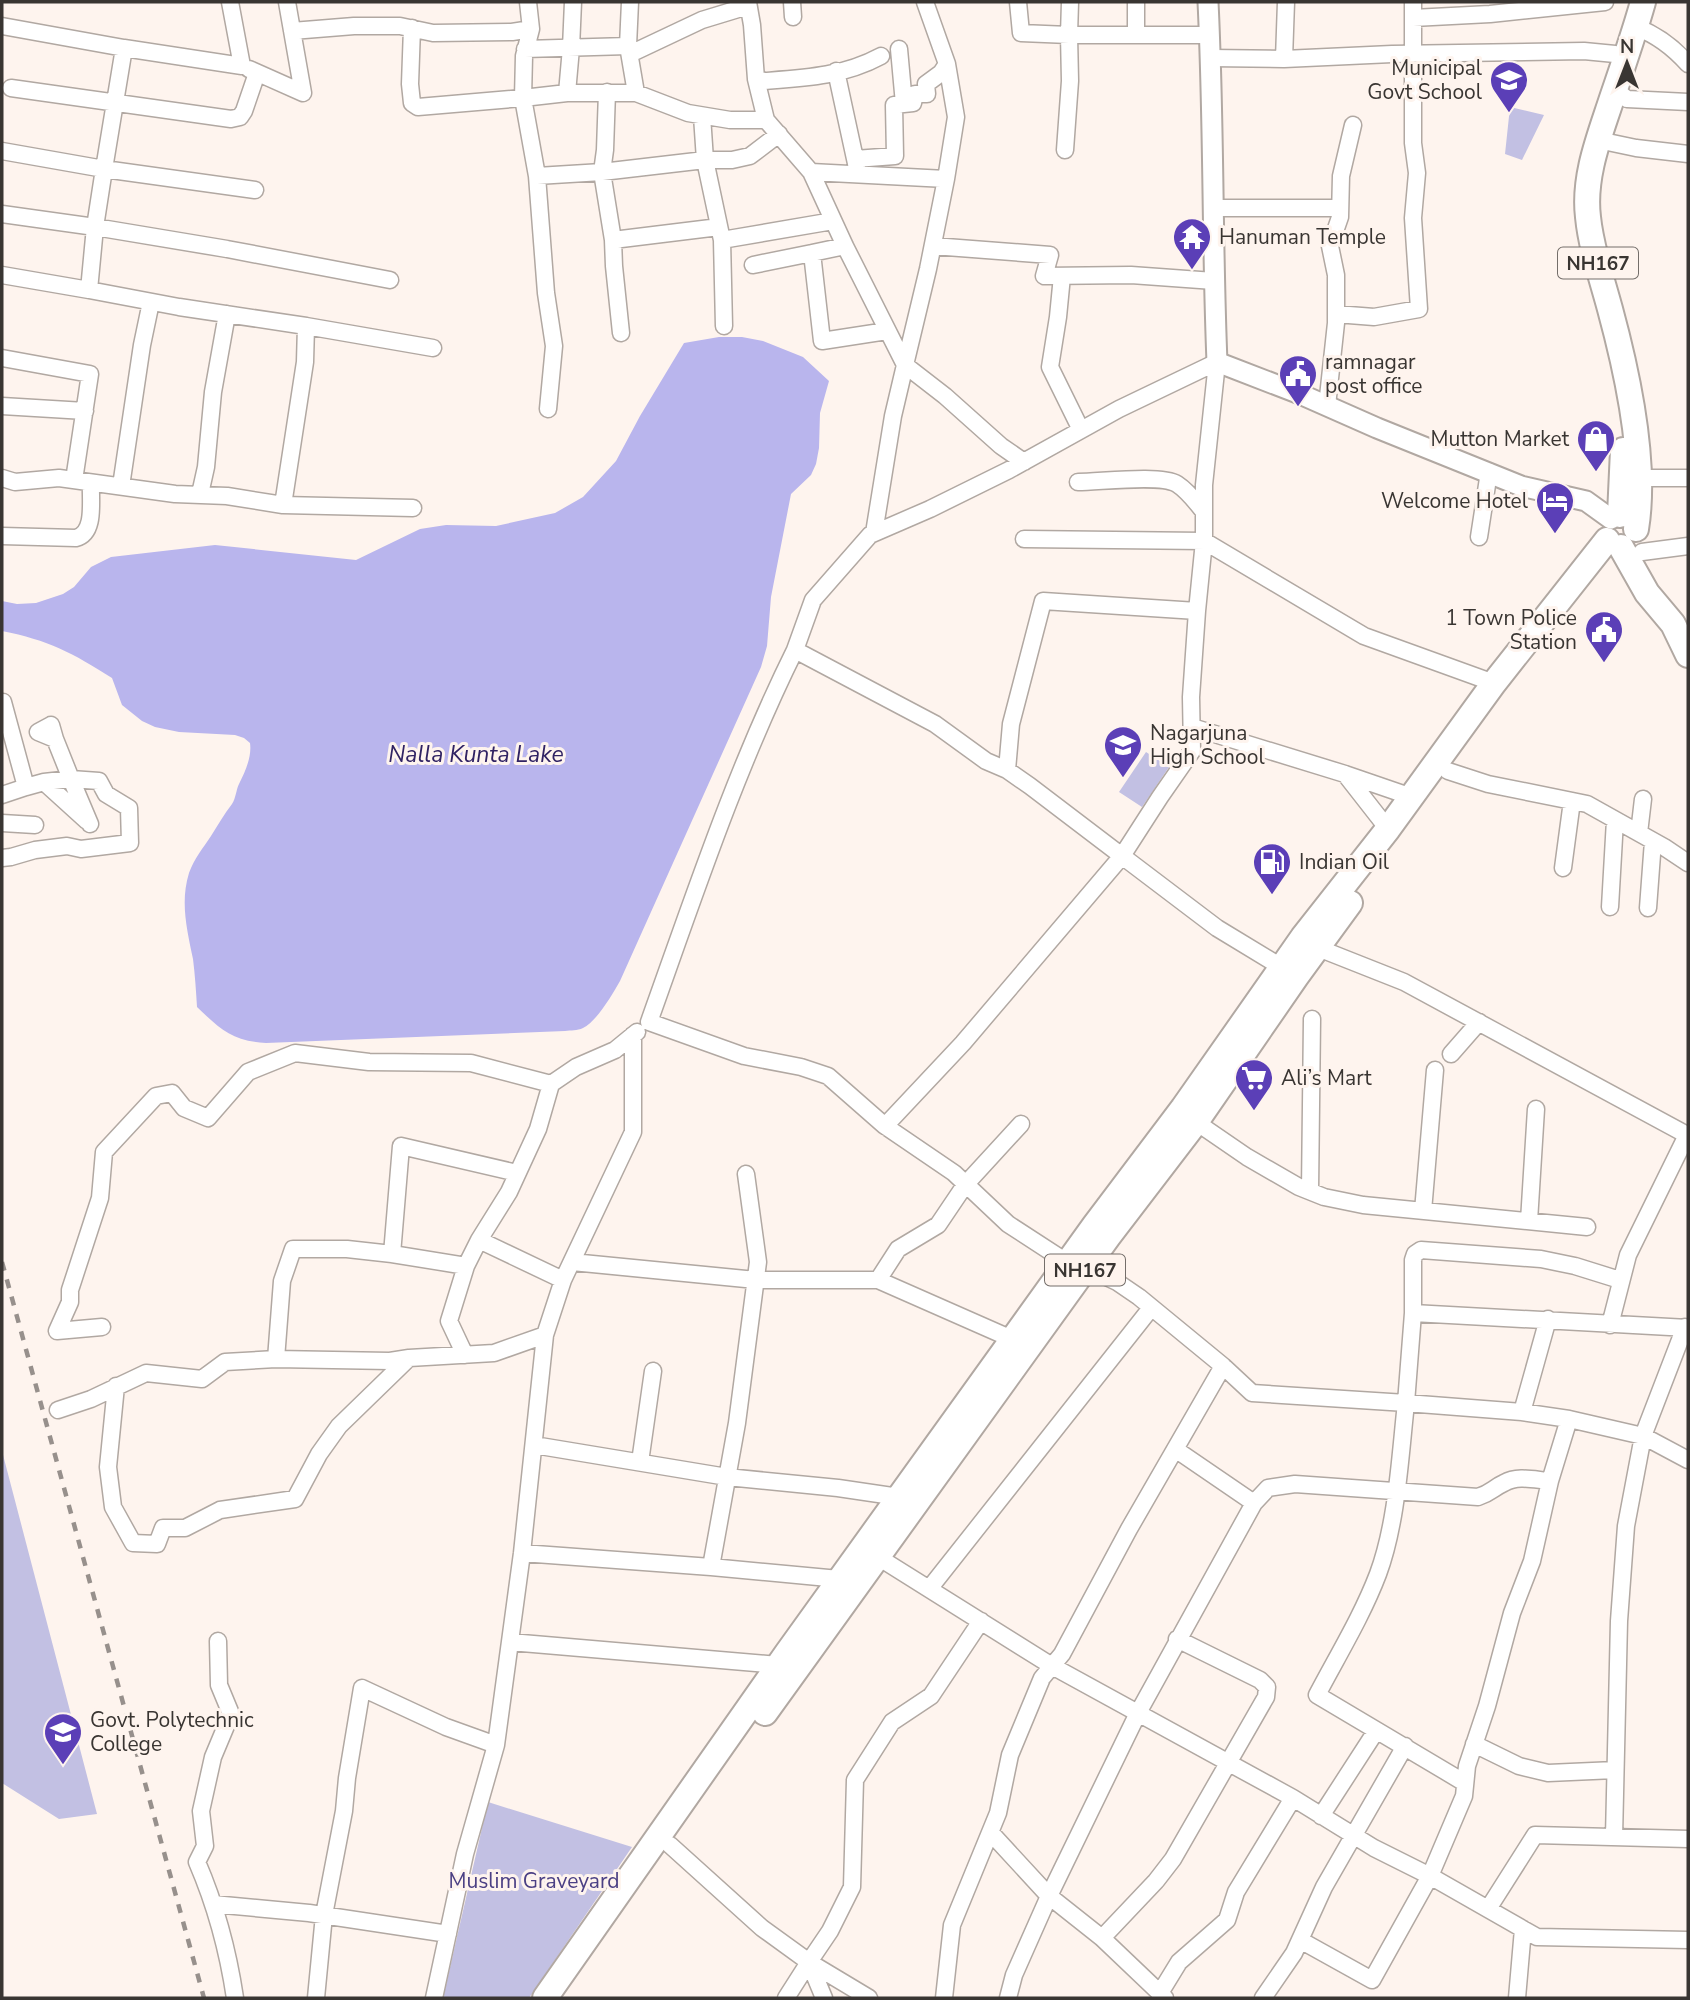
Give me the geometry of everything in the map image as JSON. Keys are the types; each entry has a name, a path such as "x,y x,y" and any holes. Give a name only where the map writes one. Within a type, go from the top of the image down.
{"main road":[{"name":"NH167","path":"545,1998 778,1665 1012,1339 1077,1265 1108,1237 1196,1122 1289,972 1303,937 1388,829 1494,683 1623,536 1623,454 1616,383 1577,241 1573,186 1629,2"},
{"name":"NH167","path":"561,1998 638,1886 878,1557 1183,1108 1289,972 1318,948 1623,536 1640,506 1633,418 1620,345 1587,215 1589,178 1598,139 1643,2"},
{"path":"1623,536 1647,593 1673,624 1688,655"}],"street":[{"path":"11,88 177,113 231,119 240,117 244,111 249,70 230,2"},
{"path":"2,26 249,70 303,93 287,2"},
{"path":"528,2 531,29 525,49 523,98 537,176 546,293 554,346 548,409"},
{"path":"567,93 573,2"},
{"path":"630,2 629,50 636,93"},
{"path":"874,533 893,416 933,246 956,117 947,64 925,2"},
{"path":"1018,2 1021,33 1069,36 1210,35"},
{"path":"1065,150 1070,81 1070,2"},
{"path":"1136,2 1136,35"},
{"path":"886,1126 963,1043 1122,856 1192,751 1191,697 1204,541 1204,485 1217,362 1208,2"},
{"path":"1284,59 1286,2"},
{"path":"1336,314 1374,317 1419,309 1413,218 1417,173 1413,143 1413,10 1490,14 1605,2"},
{"path":"525,49 629,50 748,4 756,79 766,120 811,172 905,365 945,396 1001,446 1024,462"},
{"path":"292,31 354,26 412,27 433,33 512,32 531,29"},
{"path":"412,27 410,84 412,103 418,107 567,93 636,93 702,116 730,120 766,120"},
{"path":"1636,27 1654,34 1688,64"},
{"path":"89,290 94,227 124,48"},
{"path":"899,49 904,104"},
{"path":"1210,58 1284,59 1584,51 1615,54"},
{"path":"756,79 765,81 823,77 836,71 863,66 881,56"},
{"path":"811,172 856,167 895,156 894,105 913,103 915,94 927,94 926,84 941,74 947,64"},
{"path":"836,71 856,167"},
{"path":"1615,90 1627,99 1688,102"},
{"path":"607,92 602,172 613,240 621,333"},
{"path":"702,116 705,160 721,234 724,326"},
{"path":"1327,406 1336,314 1336,275 1330,246 1340,217 1341,176 1353,125"},
{"path":"537,176 602,172 705,160 732,160 750,156 779,134"},
{"path":"1598,139 1636,148 1688,154"},
{"path":"2,151 104,169 255,190"},
{"path":"856,167 946,179"},
{"path":"1213,208 1340,208"},
{"path":"2,214 227,249 390,280"},
{"path":"613,240 721,234 833,221"},
{"path":"753,265 845,246"},
{"path":"933,246 1050,255 1044,276 1131,275 1214,281"},
{"path":"812,253 822,341 887,331"},
{"path":"2,275 433,348"},
{"path":"1062,276 1050,367 1081,430"},
{"path":"121,486 138,368 151,302"},
{"path":"200,494 206,467 213,392 227,314"},
{"path":"283,505 305,362 306,326"},
{"path":"2,358 90,374 74,480"},
{"path":"465,1355 449,1321 466,1266 509,1192 538,1129 551,1084 576,1067 615,1050 649,1021 719,827 769,703 795,650 813,600 870,535 930,509 1024,462 1119,409 1217,362 1521,486 1586,501 1623,536 1688,546"},
{"path":"2,406 85,411"},
{"path":"1479,537 1489,472"},
{"path":"2,478 15,482 59,478 175,494 227,496 283,505 413,508"},
{"path":"1639,478 1688,478"},
{"path":"1078,482 1174,482 1187,491 1204,512"},
{"path":"2,536 83,536 88,530 91,483"},
{"path":"1024,539 1204,541 1364,636 1494,683"},
{"path":"1007,770 1011,724 1043,601 1197,611"},
{"path":"795,650 935,724 986,761 1007,770 1217,928 1289,972"},
{"path":"2,702 26,787"},
{"path":"1192,727 1412,797"},
{"path":"54,740 90,824"},
{"path":"1448,771 1488,785 1587,804 1688,863"},
{"path":"1345,774 1388,829"},
{"path":"2,795 44,782 71,779 99,781 106,794 128,808 131,843 81,849 67,846 2,858"},
{"path":"44,782 90,824"},
{"path":"81,849 95,804 106,794"},
{"path":"1643,799 1648,908"},
{"path":"1563,868 1572,801"},
{"path":"1610,907 1615,820"},
{"path":"2,823 35,825"},
{"path":"1318,948 1404,982 1687,1135 1628,1255 1610,1325"},
{"path":"1310,1191 1312,1019"},
{"path":"649,1021 744,1056 801,1067 828,1076 886,1126 954,1173 1008,1224 1077,1265 1117,1282 1223,1366 1252,1393 1522,1412 1569,1419 1643,1436 1688,1460"},
{"path":"1451,1054 1479,1022"},
{"path":"434,1998 465,1854 496,1745 522,1553 545,1335 563,1280 634,1132 633,1035"},
{"path":"102,1327 57,1331 70,1302 70,1290 100,1198 104,1152 156,1096 172,1093 184,1108 208,1118 248,1072 295,1053 369,1062 471,1063 551,1084"},
{"path":"1423,1211 1435,1070"},
{"path":"1529,1222 1536,1109"},
{"path":"1196,1122 1247,1157 1299,1187 1324,1197 1363,1205 1587,1227"},
{"path":"878,1280 898,1250 938,1225 965,1185 1021,1124"},
{"path":"392,1254 401,1146 517,1173"},
{"path":"711,1567 737,1423 758,1262 746,1174"},
{"path":"479,1240 563,1280"},
{"path":"276,1359 282,1281 293,1249 347,1249 466,1266"},
{"path":"1465,1783 1317,1695 1378,1573 1387,1540 1406,1403 1413,1313 1413,1260 1415,1254 1421,1250 1541,1259 1620,1280"},
{"path":"572,1262 756,1280 878,1280 1012,1339"},
{"path":"929,1589 1151,1308"},
{"path":"1413,1313 1687,1327 1643,1436 1626,1526 1619,1621 1614,1837"},
{"path":"1522,1412 1549,1320"},
{"path":"58,1410 146,1373 202,1378 225,1362 276,1359 390,1361 494,1353 545,1335"},
{"path":"116,1386 108,1467 113,1507 133,1543 157,1544 163,1528 185,1528 220,1510 295,1499 319,1454 338,1426 410,1358"},
{"path":"944,1998 952,1925 991,1833 1010,1755 1042,1678 1062,1654 1129,1529 1223,1366"},
{"path":"640,1462 653,1371"},
{"path":"1300,1940 1372,1980 1430,1876 1464,1796 1467,1766 1512,1613 1532,1561 1550,1481 1569,1419"},
{"path":"534,1445 727,1477 899,1497"},
{"path":"1175,1449 1254,1503"},
{"path":"1008,1998 1014,1975 1049,1896 1138,1713 1177,1639 1219,1569 1231,1542 1254,1503 1268,1488 1295,1484 1478,1497 1490,1493 1509,1480 1522,1478 1550,1481"},
{"path":"522,1553 839,1579"},
{"path":"878,1557 1052,1666 1293,1798 1374,1848 1430,1876 1537,1937 1688,1940"},
{"path":"786,1998 830,1931 852,1887 855,1780 892,1722 931,1696 981,1621"},
{"path":"1102,1938 1173,1859 1266,1697 1267,1687 1260,1680 1177,1639"},
{"path":"218,1642 219,1685 231,1714 213,1757 201,1811 205,1846 197,1862 210,1891 230,1964 235,1998"},
{"path":"510,1642 778,1665"},
{"path":"316,1998 324,1915 344,1811 362,1688 446,1727 496,1745"},
{"path":"1321,1815 1376,1731"},
{"path":"1474,1744 1519,1766 1548,1773 1615,1770"},
{"path":"1263,1998 1294,1953 1325,1887 1405,1746"},
{"path":"991,1833 1049,1896 1102,1938 1163,1996 1179,1962 1227,1920 1236,1892 1293,1798"},
{"path":"1488,1909 1535,1835 1688,1839"},
{"path":"670,1845 762,1928 809,1962 869,1998"},
{"path":"213,1904 324,1915 448,1934"},
{"path":"1517,1998 1523,1929"},
{"path":"809,1962 824,1998"}],"green space":[{"path":"1510,107 1544,115 1522,160 1505,154"},
{"path":"1146,752 1169,767 1142,807 1119,792"},
{"path":"2,1451 97,1814 59,1819 2,1783"},
{"name":"Muslim Graveyard","path":"488,1802 632,1847 529,1998 443,1998"}],"water":[{"name":"Nalla Kunta Lake","path":"719,337 763,341 803,357 829,381 820,413 819,448 811,475 791,494 771,597 767,646 761,667 620,981 604,1007 588,1025 565,1031 266,1043 244,1040 220,1028 197,1007 193,959 185,916 186,884 193,863 233,802 250,754 250,743 235,735 179,732 142,721 122,705 112,678 60,648 2,631 2,601 17,604 36,603 63,594 74,587 91,567 111,557 215,545 356,560 420,529 446,525 496,526 555,513 583,497 616,461 684,343"}],"railway":[{"path":"2,1262 204,1998"}],"place":[{"name":"Municipal Govt School","path":"1509,114"},
{"name":"Hanuman Temple","path":"1192,271"},
{"name":"ramnagar post office","path":"1298,408"},
{"name":"Mutton Market","path":"1596,473"},
{"name":"Welcome Hotel","path":"1555,535"},
{"name":"1 Town Police Station","path":"1604,664"},
{"name":"Nagarjuna High School","path":"1123,779"},
{"name":"Indian Oil","path":"1272,896"},
{"name":"Ali’s Mart","path":"1254,1112"},
{"name":"Govt. Polytechnic College","path":"63,1766"}]}
